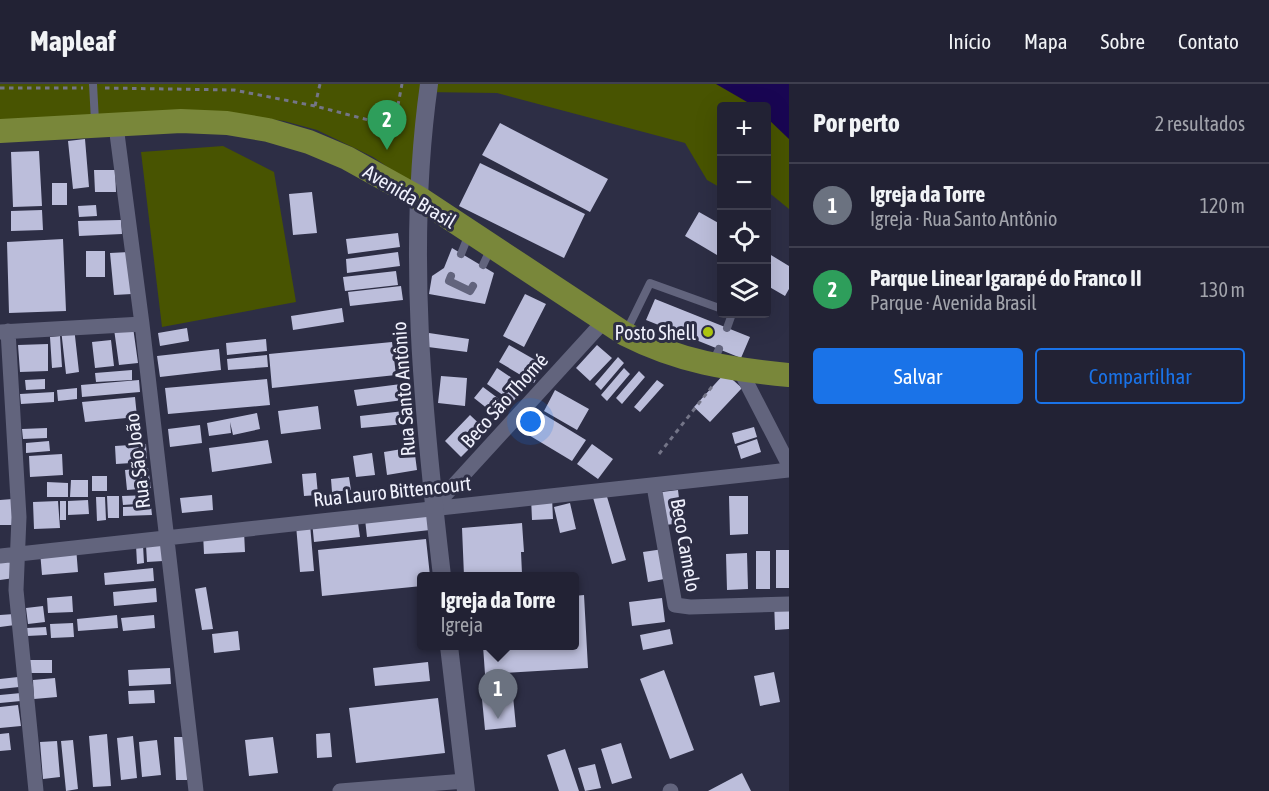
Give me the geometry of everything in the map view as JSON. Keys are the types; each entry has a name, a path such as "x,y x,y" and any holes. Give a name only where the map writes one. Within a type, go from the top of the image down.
{"highway":[{"name":"Avenida Brasil","path":"0,131 193,122 227,123 268,130 309,142 347,158 419,198 465,243 625,334 673,355 789,375"}],"street":[{"name":"Rua Santo Antônio","path":"429,84 419,198 418,291 434,507 442,572"},
{"name":"Rua São João","path":"105,126 142,324 196,791"},
{"name":"Beco São Thomé","path":"434,507 604,321"},
{"path":"36,791 16,590 15,567 18,554 19,517 4,331 142,324"},
{"path":"724,364 789,465"},
{"name":"Rua Lauro Bittencourt","path":"0,556 789,470"},
{"name":"Beco Camelo","path":"654,486 675,605 690,607 789,604"},
{"path":"340,791 465,786 450,650"}],"lane":[{"path":"94,86 105,126"},
{"path":"452,276 449,280 471,291 473,286"},
{"path":"625,334 650,283 717,307"},
{"path":"727,328 731,318"}],"path":[{"path":"315,106 320,84"},
{"path":"0,88 94,86 234,90 315,106 369,121 388,122 395,112 402,84"},
{"path":"659,454 724,364"}],"green space":[{"path":"0,84 789,84 789,209 771,194 771,102 717,102 717,186 707,180 685,143 497,93 422,92 412,184 373,157 317,130 284,121 221,112 0,121"},
{"path":"223,146 274,172 296,302 162,327 141,152"}],"shaded area":[{"path":"716,84 789,84 789,139 771,122 771,102 747,102"}],"building":[{"path":"500,123 608,179 590,212 482,155"},
{"path":"85,139 89,187 73,189 68,141"},
{"path":"39,151 42,206 13,207 11,152"},
{"path":"480,163 585,214 564,258 459,206"},
{"path":"94,170 115,170 116,192 95,192"},
{"path":"52,183 67,183 67,205 52,205"},
{"path":"312,192 317,233 293,235 289,194"},
{"path":"96,205 97,216 79,217 78,206"},
{"path":"42,210 43,230 11,231 11,211"},
{"path":"699,212 717,222 717,255 685,236"},
{"path":"121,220 122,234 79,236 78,221"},
{"path":"398,233 400,247 348,254 346,239"},
{"path":"63,239 66,311 9,313 7,242"},
{"path":"452,248 494,273 485,304 429,294 432,276 444,268"},
{"path":"86,251 105,251 105,277 86,277"},
{"path":"129,252 132,294 114,295 110,253"},
{"path":"398,252 400,266 347,273 346,259"},
{"path":"771,255 789,266 789,289 785,296 771,288"},
{"path":"396,271 398,285 345,291 343,277"},
{"path":"401,286 403,300 350,306 348,292"},
{"path":"525,294 546,304 524,347 503,336"},
{"name":"Posto Shell","path":"655,299 750,337 741,358 646,320"},
{"path":"342,308 344,322 293,330 291,316"},
{"path":"74,327 79,372 66,374 61,329"},
{"path":"133,327 138,363 119,365 114,329"},
{"path":"187,328 189,341 160,346 158,333"},
{"path":"429,333 469,339 467,352 428,347"},
{"path":"60,336 62,367 52,368 50,337"},
{"path":"266,339 267,351 227,355 226,343"},
{"path":"111,340 114,366 95,368 92,342"},
{"path":"392,342 396,375 272,388 269,354"},
{"path":"48,344 48,371 20,372 18,345"},
{"path":"509,345 544,365 534,383 499,362"},
{"path":"597,345 612,358 590,381 576,368"},
{"path":"219,349 221,370 160,377 157,356"},
{"path":"267,355 268,367 228,370 227,359"},
{"path":"618,357 624,363 601,390 595,384"},
{"path":"497,368 524,386 513,402 487,384"},
{"path":"624,368 630,374 607,401 601,395"},
{"path":"132,370 132,380 96,382 95,373"},
{"path":"639,371 645,377 622,404 616,398"},
{"path":"725,373 742,388 710,422 694,407"},
{"path":"441,376 467,378 465,406 438,403"},
{"path":"45,379 45,389 26,390 25,380"},
{"path":"267,379 270,405 168,414 165,388"},
{"path":"139,380 140,392 82,397 81,385"},
{"path":"657,380 664,385 640,412 634,407"},
{"path":"409,383 411,399 357,406 354,390"},
{"path":"483,387 507,405 498,417 474,398"},
{"path":"77,388 77,399 58,401 57,390"},
{"path":"555,390 589,409 577,430 544,411"},
{"path":"54,392 54,402 21,404 20,394"},
{"path":"135,397 137,417 85,422 82,402"},
{"path":"318,406 321,429 281,434 278,411"},
{"path":"404,411 405,424 361,428 360,416"},
{"path":"540,412 586,440 572,461 527,434"},
{"path":"257,413 260,429 233,435 230,422 231,433 209,436 207,423"},
{"path":"470,415 487,431 461,457 445,441"},
{"path":"200,425 202,443 170,447 168,429"},
{"path":"754,427 757,437 735,444 732,433"},
{"path":"47,428 47,438 23,439 22,429"},
{"path":"757,439 761,452 741,459 737,446"},
{"path":"268,440 272,463 212,472 209,448"},
{"path":"49,441 50,451 26,453 26,443"},
{"path":"146,444 147,462 116,464 115,446"},
{"path":"592,444 613,459 598,479 577,464"},
{"path":"414,447 417,470 387,475 384,452"},
{"path":"372,453 375,475 356,477 353,456"},
{"path":"62,454 63,475 30,477 29,456"},
{"path":"148,468 151,488 127,490 125,470"},
{"path":"316,473 318,495 304,496 302,474"},
{"path":"92,476 107,476 107,491 92,491"},
{"path":"349,477 351,490 332,492 331,479"},
{"path":"71,480 88,480 88,497 70,497"},
{"path":"47,482 68,483 68,497 47,497"},
{"path":"605,490 626,560 612,564 592,494"},
{"path":"678,490 682,523 665,525 662,492"},
{"path":"151,495 151,503 123,505 122,496"},
{"path":"212,495 213,510 182,513 180,498"},
{"path":"107,496 119,496 119,518 108,518"},
{"path":"729,496 748,496 748,534 730,535"},
{"path":"96,497 105,497 106,520 97,521"},
{"path":"531,497 552,497 553,519 532,520"},
{"path":"13,499 15,525 0,525 0,500"},
{"path":"88,500 89,514 68,515 68,501"},
{"path":"58,501 60,528 34,529 33,502"},
{"path":"60,501 66,501 66,520 60,520"},
{"path":"570,503 576,529 560,533 554,507"},
{"path":"151,506 152,515 123,516 123,507"},
{"path":"428,513 430,530 367,537 365,519"},
{"path":"357,516 360,537 314,542 312,521"},
{"path":"522,523 524,552 521,552 522,572 464,572 462,528"},
{"path":"310,524 314,571 300,572 296,525"},
{"path":"244,531 245,552 204,554 203,533"},
{"path":"426,539 430,572 417,572 417,586 322,596 318,550"},
{"path":"162,543 163,561 147,562 146,545"},
{"path":"136,545 143,545 144,563 137,564"},
{"path":"76,547 78,572 42,575 40,551"},
{"path":"670,548 675,577 648,582 643,552"},
{"path":"776,550 789,550 789,588 776,588"},
{"path":"756,551 770,551 770,589 756,589"},
{"path":"747,553 748,589 727,590 726,554"},
{"path":"11,558 14,578 0,580 0,560"},
{"path":"153,568 154,581 105,585 104,573"},
{"path":"206,587 213,629 202,630 195,589"},
{"path":"156,588 157,602 114,606 113,592"},
{"path":"584,595 588,668 485,674 483,650 579,650 579,596"},
{"path":"72,596 73,612 48,613 47,598"},
{"path":"662,598 665,622 632,626 629,602"},
{"path":"789,598 789,629 775,630 774,599"},
{"path":"43,606 45,622 28,624 26,608"},
{"path":"14,614 15,625 0,627 0,615"},
{"path":"117,615 118,628 78,631 77,619"},
{"path":"154,615 155,628 123,631 121,618"},
{"path":"73,623 74,637 51,638 50,624"},
{"path":"46,627 47,635 27,636 27,628"},
{"path":"670,629 673,644 643,650 640,635"},
{"path":"238,631 240,650 214,653 212,634"},
{"path":"30,660 52,660 52,673 30,673"},
{"path":"428,662 430,681 375,686 373,668"},
{"path":"170,668 171,684 129,686 128,670"},
{"path":"664,670 694,750 670,759 640,679"},
{"path":"774,672 780,702 760,706 754,676"},
{"path":"18,677 19,687 0,689 0,679"},
{"path":"55,678 57,697 34,699 33,680"},
{"path":"154,690 155,703 129,704 128,691"},
{"path":"21,693 21,701 0,703 0,695"},
{"path":"513,696 516,727 485,730 482,699"},
{"path":"438,698 445,753 356,763 349,708"},
{"path":"18,705 21,726 0,728 0,707"},
{"path":"9,733 11,750 0,751 0,734"},
{"path":"330,733 332,757 317,758 316,734"},
{"path":"107,734 111,786 93,787 89,736"},
{"path":"133,736 137,778 121,780 117,738"},
{"path":"174,737 186,737 187,780 176,780"},
{"path":"273,737 278,773 249,776 245,740"},
{"path":"73,740 78,789 66,791 61,741"},
{"path":"157,740 161,775 142,777 139,742"},
{"path":"57,741 60,777 43,779 40,742"},
{"path":"621,743 632,778 612,784 601,749"},
{"path":"565,749 579,791 559,791 547,755"},
{"path":"595,764 601,788 585,791 578,768"},
{"path":"742,773 751,791 708,791"}],"place":[{"name":"Parque Linear Igarapé do Franco II","path":"387,150"},
{"name":"Posto Shell","path":"708,332"},
{"name":"Igreja da Torre","path":"498,719"}]}
